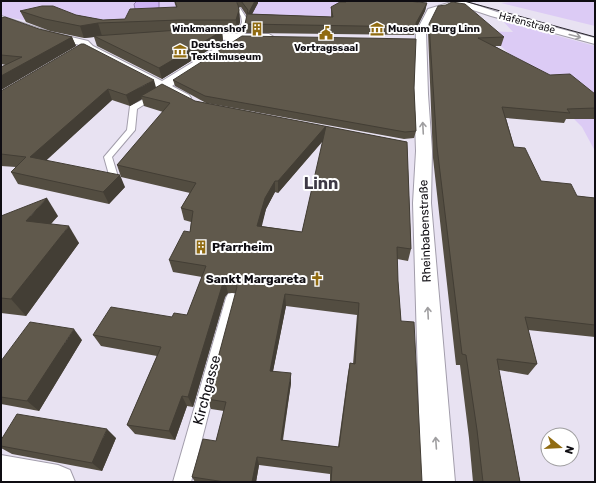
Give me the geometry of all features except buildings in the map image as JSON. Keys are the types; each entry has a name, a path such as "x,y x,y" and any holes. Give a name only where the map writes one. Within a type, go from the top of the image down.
{"main road":[{"name":"Hafenstraße","path":"478,1 595,30"},
{"name":"Hafenstraße","path":"460,2 595,41"}],"street":[{"name":"Rheinbabenstraße","path":"438,482 423,211 416,150 421,94 418,40 431,11 442,6 460,2"},
{"path":"1,19 47,35 90,44 165,88 195,103"},
{"path":"181,36 278,37"},
{"path":"165,88 240,36"},
{"path":"73,54 90,44"},
{"path":"1,471 58,482"}],"lane":[{"path":"236,8 244,16 245,23 240,36"},
{"path":"114,180 108,157 131,130 134,108 165,88"},
{"name":"Kirchgasse","path":"182,482 232,298"}],"shaded area":[{"path":"1,1 176,1 235,10 242,16 90,21 33,18 23,20 1,16"},
{"path":"137,1 159,1 159,8 141,11 135,9 134,4"},
{"path":"259,1 424,1 424,5 331,23 259,20 245,13 241,8 255,5"},
{"path":"511,1 595,1 595,26 501,3"},
{"path":"503,21 595,46 595,151 582,127 486,31 513,32"}],"tram line":[{"path":"464,1 595,37"}],"place":[{"name":"Winkmannshof","path":"257,29"},
{"name":"Museum Burg Linn","path":"377,29"},
{"name":"Vortragssaal","path":"326,33"},
{"name":"Deutsches Textilmuseum","path":"180,51"},
{"name":"Pfarrheim","path":"201,247"},
{"name":"Sankt Margareta","path":"317,279"}],"district":[{"name":"Linn","path":"321,183"}]}
